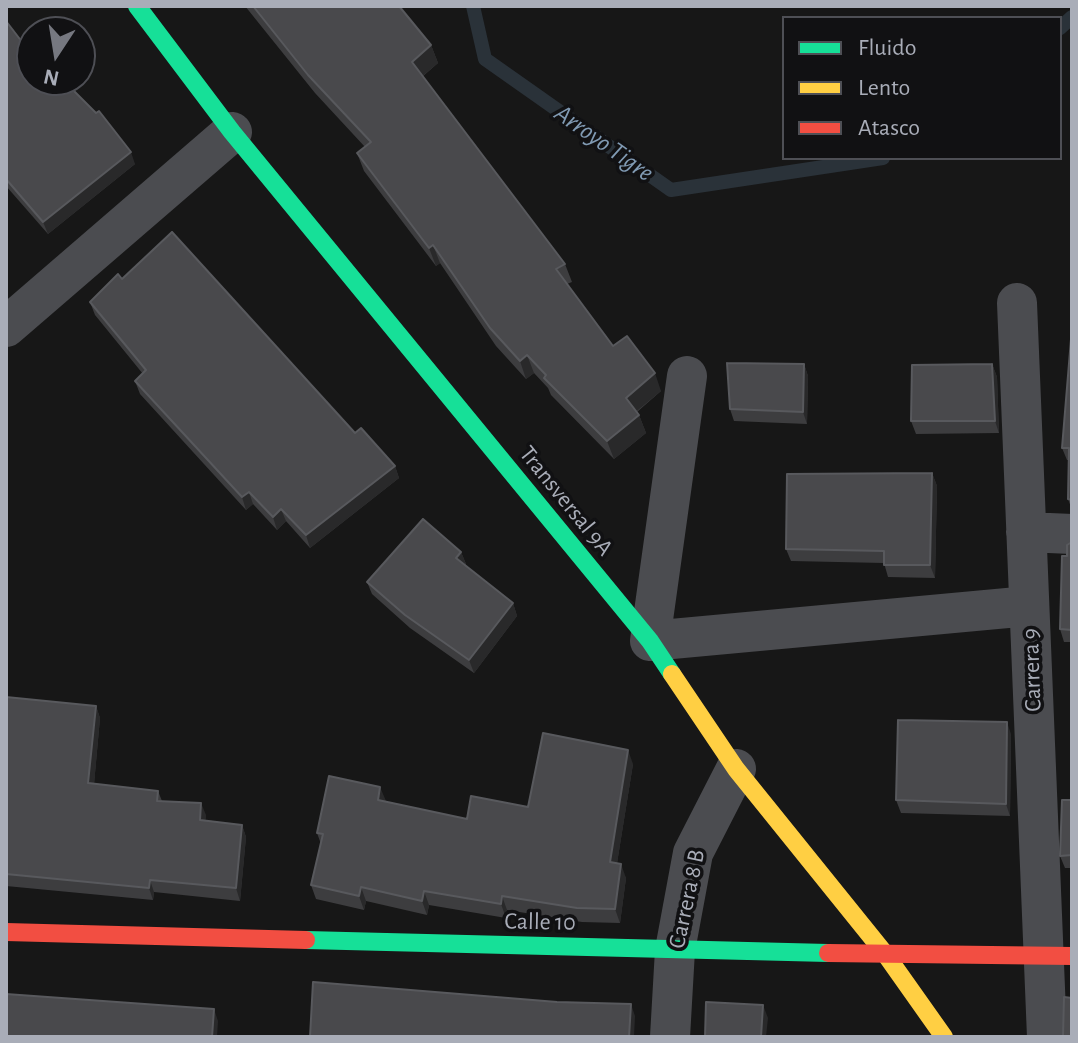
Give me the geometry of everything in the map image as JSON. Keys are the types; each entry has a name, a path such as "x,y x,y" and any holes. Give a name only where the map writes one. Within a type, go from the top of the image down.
{"main road":[{"name":"Transversal 9A","path":"137,6 232,132 650,641 736,769 886,955 944,1037"},
{"name":"Calle 10","path":"6,932 886,955 1058,956"}],"street":[{"path":"6,327 232,132"},
{"name":"Carrera 9","path":"1017,303 1029,606 1058,956 1047,1037"},
{"path":"687,376 650,641 1029,606"},
{"path":"1026,532 1072,534"},
{"name":"Carrera 8 B","path":"670,1037 675,950 693,853 736,769"}],"building":[{"path":"253,6 399,6 431,45 412,62 565,264 556,269 613,346 627,336 655,373 626,398 639,415 607,441 544,378 546,375 527,355 520,361 490,328 433,245 429,248 357,153 371,142 308,75"},
{"path":"6,21 16,34 16,96 79,96 96,113 99,111 131,152 43,222 6,179"},
{"path":"172,232 355,433 361,428 395,466 306,535 281,509 273,517 249,492 242,497 135,381 146,370 90,302 118,274 122,279"},
{"path":"1072,327 1072,500 1068,499 1069,448 1062,448"},
{"path":"727,363 804,364 803,412 730,409"},
{"path":"992,364 995,421 911,421 912,365"},
{"path":"932,473 930,565 884,565 884,551 786,549 787,474"},
{"path":"423,519 461,552 456,558 513,603 469,660 405,615 367,582"},
{"path":"1072,542 1072,630 1060,629 1062,556 1067,556 1067,545"},
{"path":"6,697 96,706 88,783 158,791 157,801 201,803 200,820 242,825 236,888 150,880 149,888 6,874"},
{"path":"898,720 1007,722 1006,804 896,800"},
{"path":"543,733 628,750 610,862 621,864 615,909 577,908 502,896 501,904 424,891 422,901 361,887 359,896 311,885 323,834 317,833 329,776 380,787 378,800 467,819 471,796 528,807"},
{"path":"1062,800 1072,800 1072,855 1060,856"},
{"path":"313,982 557,1002 631,1004 629,1037 310,1037"},
{"path":"6,994 214,1009 212,1037 6,1037"},
{"path":"1064,997 1072,998 1072,1037 1063,1037"},
{"path":"706,1002 763,1005 761,1037 705,1037"}],"waterway":[{"name":"Arroyo Tigre","path":"473,6 485,59 671,190 870,160"},
{"name":"Arroyo Tigre","path":"1062,26 1072,17"}],"traffic: fast":[{"path":"137,6 232,132 650,641 672,674"},
{"path":"306,940 828,953"}],"traffic: slow":[{"path":"672,674 736,769 886,955 944,1037"}],"traffic: jam":[{"path":"6,932 306,940"},
{"path":"828,953 1072,956"}]}
